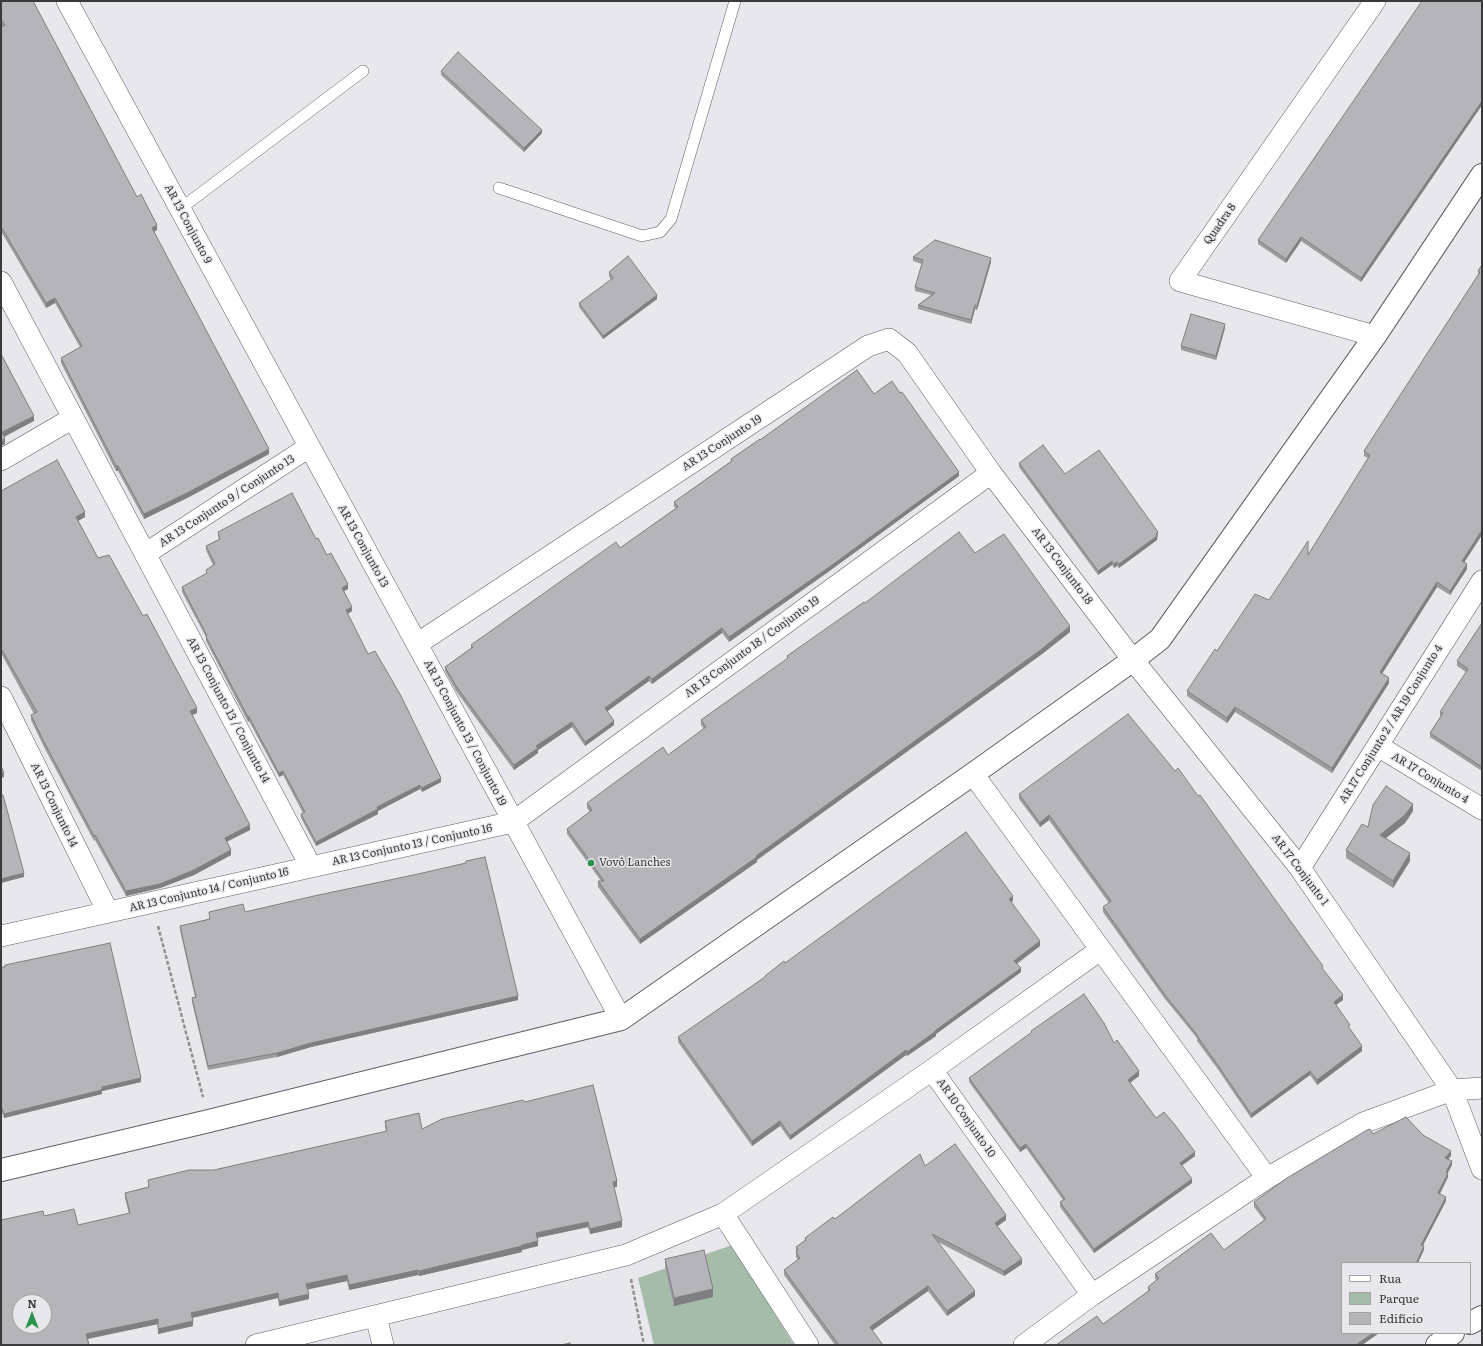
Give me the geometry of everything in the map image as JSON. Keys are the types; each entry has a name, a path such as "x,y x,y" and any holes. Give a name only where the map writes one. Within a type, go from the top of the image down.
{"street":[{"name":"AR 13 Conjunto 9","path":"67,1 309,448"},
{"name":"Quadra 8","path":"1375,1 1180,281 1375,336"},
{"path":"1,1170 209,1121 621,1019 973,774 1133,660 1160,639 1375,336 1482,175"},
{"name":"AR 13 Conjunto 13 / Conjunto 14","path":"1,282 311,867"},
{"name":"AR 13 Conjunto 19","path":"417,644 868,346 889,340 907,353 991,473"},
{"path":"1,460 73,418"},
{"name":"AR 13 Conjunto 9 / Conjunto 13","path":"144,554 309,448"},
{"name":"AR 13 Conjunto 13","path":"309,448 417,644"},
{"name":"AR 13 Conjunto 18","path":"991,473 1133,660"},
{"name":"AR 13 Conjunto 18 / Conjunto 19","path":"513,822 991,473"},
{"name":"AR 17 Conjunto 2 / AR 19 Conjunto 4","path":"1300,868 1482,581"},
{"name":"AR 13 Conjunto 13 / Conjunto 19","path":"417,644 621,1019"},
{"name":"AR 17 Conjunto 1","path":"1133,660 1300,868 1452,1090 1482,1169"},
{"name":"AR 13 Conjunto 14","path":"1,697 108,912"},
{"name":"AR 17 Conjunto 4","path":"1378,746 1482,809"},
{"path":"973,774 1267,1178"},
{"name":"AR 13 Conjunto 13 / Conjunto 16","path":"311,867 513,822"},
{"name":"AR 13 Conjunto 14 / Conjunto 16","path":"1,936 311,867"},
{"name":"AR 10 Conjunto 10","path":"1092,1295 932,1070 1100,950"},
{"path":"256,1345 626,1255 723,1214 932,1070"},
{"path":"1024,1345 1092,1295 1267,1178 1363,1123 1452,1090 1482,1088"},
{"path":"723,1214 808,1345"},
{"path":"376,1316 383,1345"},
{"path":"1471,1322 1482,1317"},
{"path":"1437,1345 1452,1334"}],"lane":[{"path":"499,188 642,236 660,232 671,219 735,1"},
{"path":"180,209 363,71"}],"path":[{"path":"152,902 209,1121"},
{"path":"626,1255 644,1345"}],"green space":[{"path":"732,1245 794,1345 654,1345 638,1278"}],"building":[{"path":"1,1 33,1 137,197 141,194 157,225 152,228 269,449 189,492 144,514 118,466 116,466 61,358 82,346 55,298 46,303 1,228 1,27 5,25 1,19"},
{"path":"1422,1 1482,1 1482,101 1361,278 1301,237 1286,259 1258,240"},
{"path":"458,52 542,130 524,148 441,71"},
{"path":"935,240 991,258 977,306 975,305 971,320 918,305 935,293 915,287 923,260 913,257"},
{"path":"628,256 657,295 603,336 579,303 613,278 609,272"},
{"path":"1482,265 1482,530 1462,561 1467,564 1450,591 1437,582 1380,672 1389,678 1332,768 1235,707 1227,718 1187,691 1215,649 1217,651 1255,594 1269,600 1308,541 1308,555 1370,455 1364,451 1480,272 1478,271"},
{"path":"1191,314 1225,324 1216,356 1181,346"},
{"path":"1,354 34,416 2,432 5,438 1,441"},
{"path":"857,370 874,394 892,381 900,393 902,392 959,472 828,568 729,637 722,628 652,679 649,676 605,708 614,721 585,742 572,722 536,746 538,748 514,765 456,686 445,667 473,647 471,645 616,542 620,548 678,507 674,502 732,461 731,459 760,440"},
{"path":"1043,445 1065,474 1099,450 1158,532 1156,534 1157,536 1119,564 1117,562 1114,564 1112,561 1098,571 1019,463"},
{"path":"57,460 85,512 76,517 98,558 109,555 143,616 147,614 197,708 190,711 250,825 225,838 231,850 194,870 160,884 126,891 95,835 94,836 44,742 31,715 37,712 2,650 1,651 1,491"},
{"path":"292,493 316,539 318,538 327,555 331,553 348,584 342,588 352,607 346,610 368,654 375,651 401,696 441,778 422,788 420,785 377,807 378,809 316,842 301,814 305,812 283,771 279,773 248,717 206,637 207,636 182,587 207,573 206,570 215,564 206,546 220,539 218,532"},
{"path":"959,532 975,553 1004,534 1070,626 1042,649 756,856 757,857 640,939 598,881 604,881 567,829 592,810 587,803 663,747 668,755 706,727 701,720 788,658 787,656 864,602 865,603"},
{"path":"1482,623 1482,767 1430,733 1443,713 1440,712 1468,669 1457,661"},
{"path":"1128,714 1175,771 1178,768 1198,796 1200,795 1323,966 1322,968 1343,995 1334,1002 1362,1046 1317,1080 1310,1071 1251,1114 1198,1036 1165,995 1103,907 1111,901 1049,815 1040,823 1019,794"},
{"path":"1,766 4,773 1,774"},
{"path":"1386,786 1413,804 1405,815 1380,835 1410,853 1393,881 1346,850 1362,824 1368,827 1373,805"},
{"path":"1,795 3,795 24,873 1,879"},
{"path":"966,832 1013,896 1009,899 1040,941 1014,961 1021,968 907,1052 906,1050 790,1136 780,1121 752,1141 678,1037 765,977 784,961 785,963"},
{"path":"485,857 518,996 311,1043 277,1053 208,1066 192,998 196,997 180,926 210,919 209,912 243,904 245,912 466,863 466,861"},
{"path":"110,943 141,1078 102,1087 102,1090 4,1114 1,1106 1,967"},
{"path":"1084,994 1104,1023 1114,1043 1117,1040 1139,1071 1128,1080 1156,1118 1164,1112 1195,1152 1180,1163 1192,1179 1094,1249 1060,1202 1065,1199 1026,1144 1020,1148 969,1078 1032,1032 1031,1031"},
{"path":"593,1085 617,1181 613,1182 622,1221 590,1229 588,1222 536,1233 538,1241 522,1246 419,1271 349,1285 347,1275 306,1284 309,1294 279,1301 278,1293 191,1313 193,1321 158,1329 158,1319 86,1334 89,1345 1,1345 1,1220 43,1211 44,1216 74,1209 78,1225 130,1213 125,1193 149,1187 148,1180 189,1170 214,1170 387,1131 385,1121 419,1113 422,1129 442,1119 523,1100 525,1102"},
{"path":"1406,1117 1423,1135 1451,1151 1445,1158 1452,1161 1438,1193 1446,1197 1421,1245 1424,1246 1416,1262 1341,1262 1341,1334 1372,1334 1356,1345 1056,1345 1097,1316 1103,1324 1150,1290 1148,1287 1159,1278 1155,1274 1211,1233 1224,1250 1266,1219 1254,1202 1287,1178 1367,1130 1370,1129 1373,1134"},
{"path":"955,1144 1006,1215 995,1223 1022,1259 1004,1271 932,1234 975,1291 947,1311 928,1286 870,1327 883,1345 839,1345 784,1270 800,1258 796,1252 798,1250 796,1247 806,1240 805,1238 833,1217 835,1219 920,1154 925,1166"},
{"path":"704,1250 713,1289 674,1298 665,1259"}],"place":[{"name":"Vovô Lanches","path":"591,863"}]}
